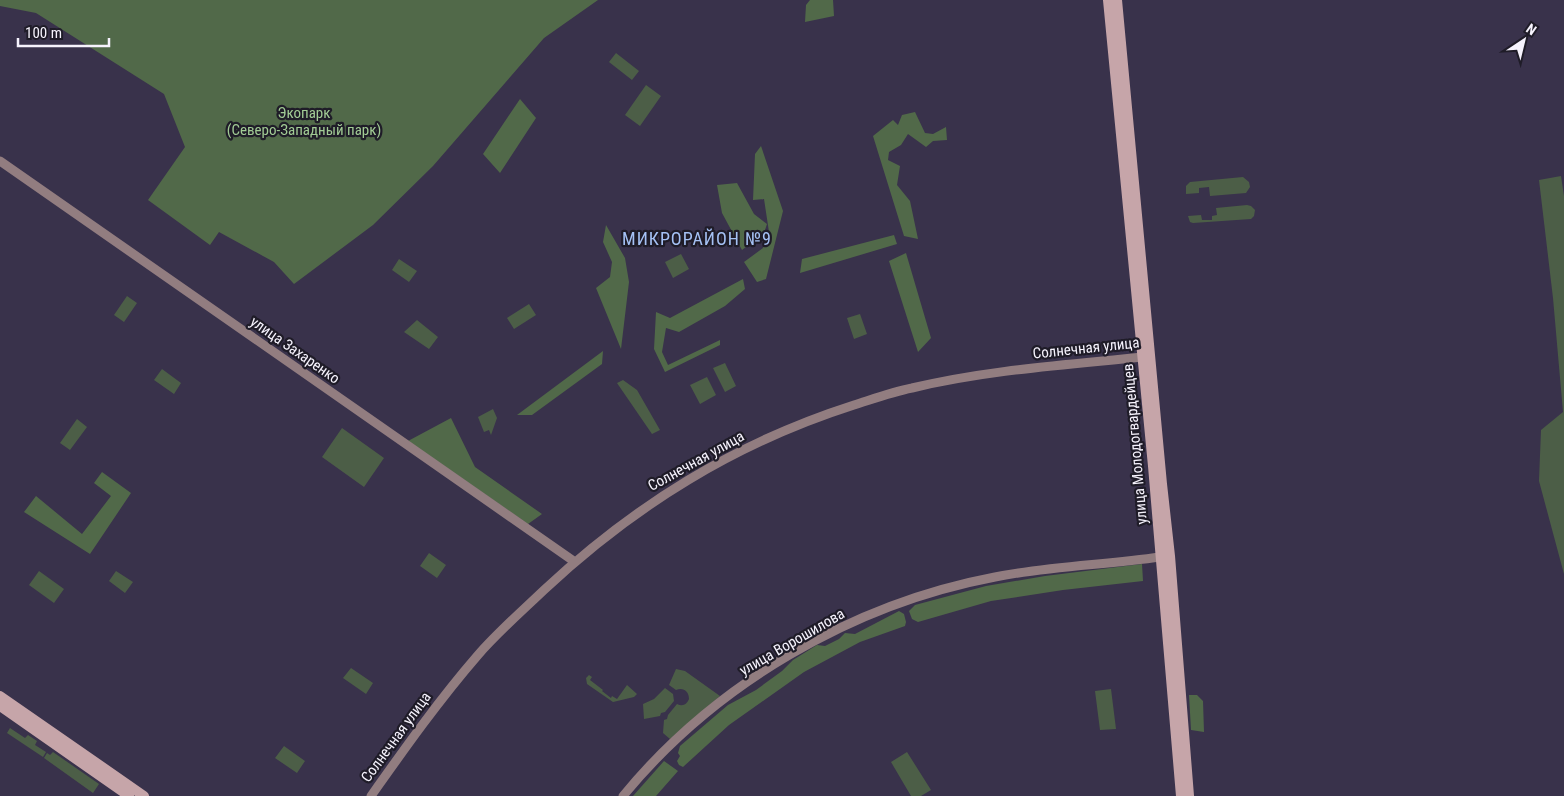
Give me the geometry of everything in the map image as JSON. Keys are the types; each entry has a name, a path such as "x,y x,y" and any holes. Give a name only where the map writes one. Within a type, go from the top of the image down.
{"main road":[{"name":"улица Молодогвардейцев","path":"1108,0 1120,75"},
{"name":"улица Молодогвардейцев","path":"1117,0 1120,75 1129,183 1190,796"},
{"name":"улица Молодогвардейцев","path":"1168,590 1181,796"},
{"path":"0,696 101,766 129,796"},
{"path":"0,706 84,765 144,796"},
{"path":"84,765 100,772 103,770 101,766"}],"street":[{"name":"улица Захаренко","path":"0,161 574,562"},
{"name":"Солнечная улица","path":"371,796 431,712 480,653 519,613 574,562 627,520 682,482 800,423 910,388 998,372 1146,357"},
{"name":"улица Ворошилова","path":"623,796 670,746 721,702 790,655 853,622 907,600 948,587 984,579 1041,569 1165,557"}],"green space":[{"name":"Экопарк (Северо-Западный парк)","path":"0,0 598,0 544,38 433,166 373,225 294,284 274,262 219,232 210,245 148,200 185,147 164,94 36,13 0,6"},
{"path":"810,0 833,0 834,16 805,22 806,5"},
{"path":"616,53 639,71 632,80 609,62"},
{"path":"646,85 661,96 640,126 625,115"},
{"path":"520,99 536,118 500,173 483,154"},
{"path":"915,112 925,133 933,134 946,127 947,140 933,141 926,147 908,134 901,145 889,152 888,160 900,166 897,185 910,201 918,239 904,236 873,136 893,120 898,125 902,115"},
{"path":"761,146 783,211 766,279 757,282 744,262 763,248 769,232 764,199 753,200 755,154"},
{"path":"1561,176 1564,196 1564,574 1539,481 1541,430 1563,412 1553,298 1539,180"},
{"path":"1243,177 1249,182 1250,187 1246,193 1210,196 1209,187 1199,188 1199,193 1186,194 1186,186 1190,182"},
{"path":"737,183 754,214 767,224 764,233 742,250 722,213 717,185"},
{"path":"1247,205 1255,210 1254,216 1251,219 1193,223 1190,222 1188,216 1201,215 1202,220 1212,220 1212,216 1217,215 1216,208"},
{"path":"606,225 625,258 629,282 621,349 596,288 610,277 612,262 603,242"},
{"path":"894,235 897,244 800,273 802,259"},
{"path":"906,253 931,338 918,352 889,261"},
{"path":"681,254 689,269 673,278 665,262"},
{"path":"399,259 417,271 409,282 392,270"},
{"path":"743,279 745,289 725,306 679,332 666,328 662,352 668,365 720,340 720,345 665,372 654,349 656,312 670,318"},
{"path":"127,296 137,303 124,322 114,315"},
{"path":"529,304 536,315 514,329 507,318"},
{"path":"860,314 867,334 854,339 847,318"},
{"path":"417,320 438,337 429,349 404,332"},
{"path":"603,351 602,364 532,415 517,415"},
{"path":"725,363 736,386 725,392 713,368"},
{"path":"162,369 181,383 174,394 154,380"},
{"path":"707,377 716,395 700,404 690,385"},
{"path":"623,380 637,390 660,430 652,434 617,383"},
{"path":"493,409 497,418 491,435 489,430 484,432 478,417"},
{"path":"451,418 475,467 542,514 528,524 408,441"},
{"path":"77,419 87,427 70,450 60,443"},
{"path":"342,428 384,458 364,487 322,457"},
{"path":"102,472 131,493 90,554 24,512 36,496 82,534 111,496 94,483"},
{"path":"429,553 446,565 437,578 420,566"},
{"path":"1142,564 1143,581 1063,590 991,601 918,622 912,619 909,611 915,605 986,586 1045,576"},
{"path":"39,571 64,589 54,603 29,585"},
{"path":"116,571 133,582 125,593 109,581"},
{"path":"899,611 904,614 905,626 860,642 804,672 729,725 683,767 679,765 677,761 680,756 678,753 680,746 728,705 756,690 782,671 793,660 817,645 825,646 839,639 845,633 855,634"},
{"path":"351,668 373,683 366,694 343,678"},
{"path":"676,669 685,671 720,696 670,739 663,733 664,720 667,719 677,704 684,704 689,699 685,690 676,690 669,685"},
{"path":"589,675 592,677 590,680 611,698 612,696 617,699 627,685 637,694 634,697 613,702 587,684 586,678"},
{"path":"665,688 673,694 674,701 660,716 644,719 643,704 654,699"},
{"path":"1111,689 1116,729 1100,730 1095,691"},
{"path":"1189,695 1197,695 1203,701 1204,732 1191,730"},
{"path":"10,728 25,738 28,735 37,741 35,745 46,752 43,757 7,733"},
{"path":"284,746 305,761 297,773 275,758"},
{"path":"53,752 99,784 93,793 44,758 47,753 50,755"},
{"path":"907,752 931,790 921,796 911,796 891,762"},
{"path":"664,761 678,771 656,796 633,796"}],"district":[{"name":"МИКРОРАЙОН №9","path":"697,238"}]}
